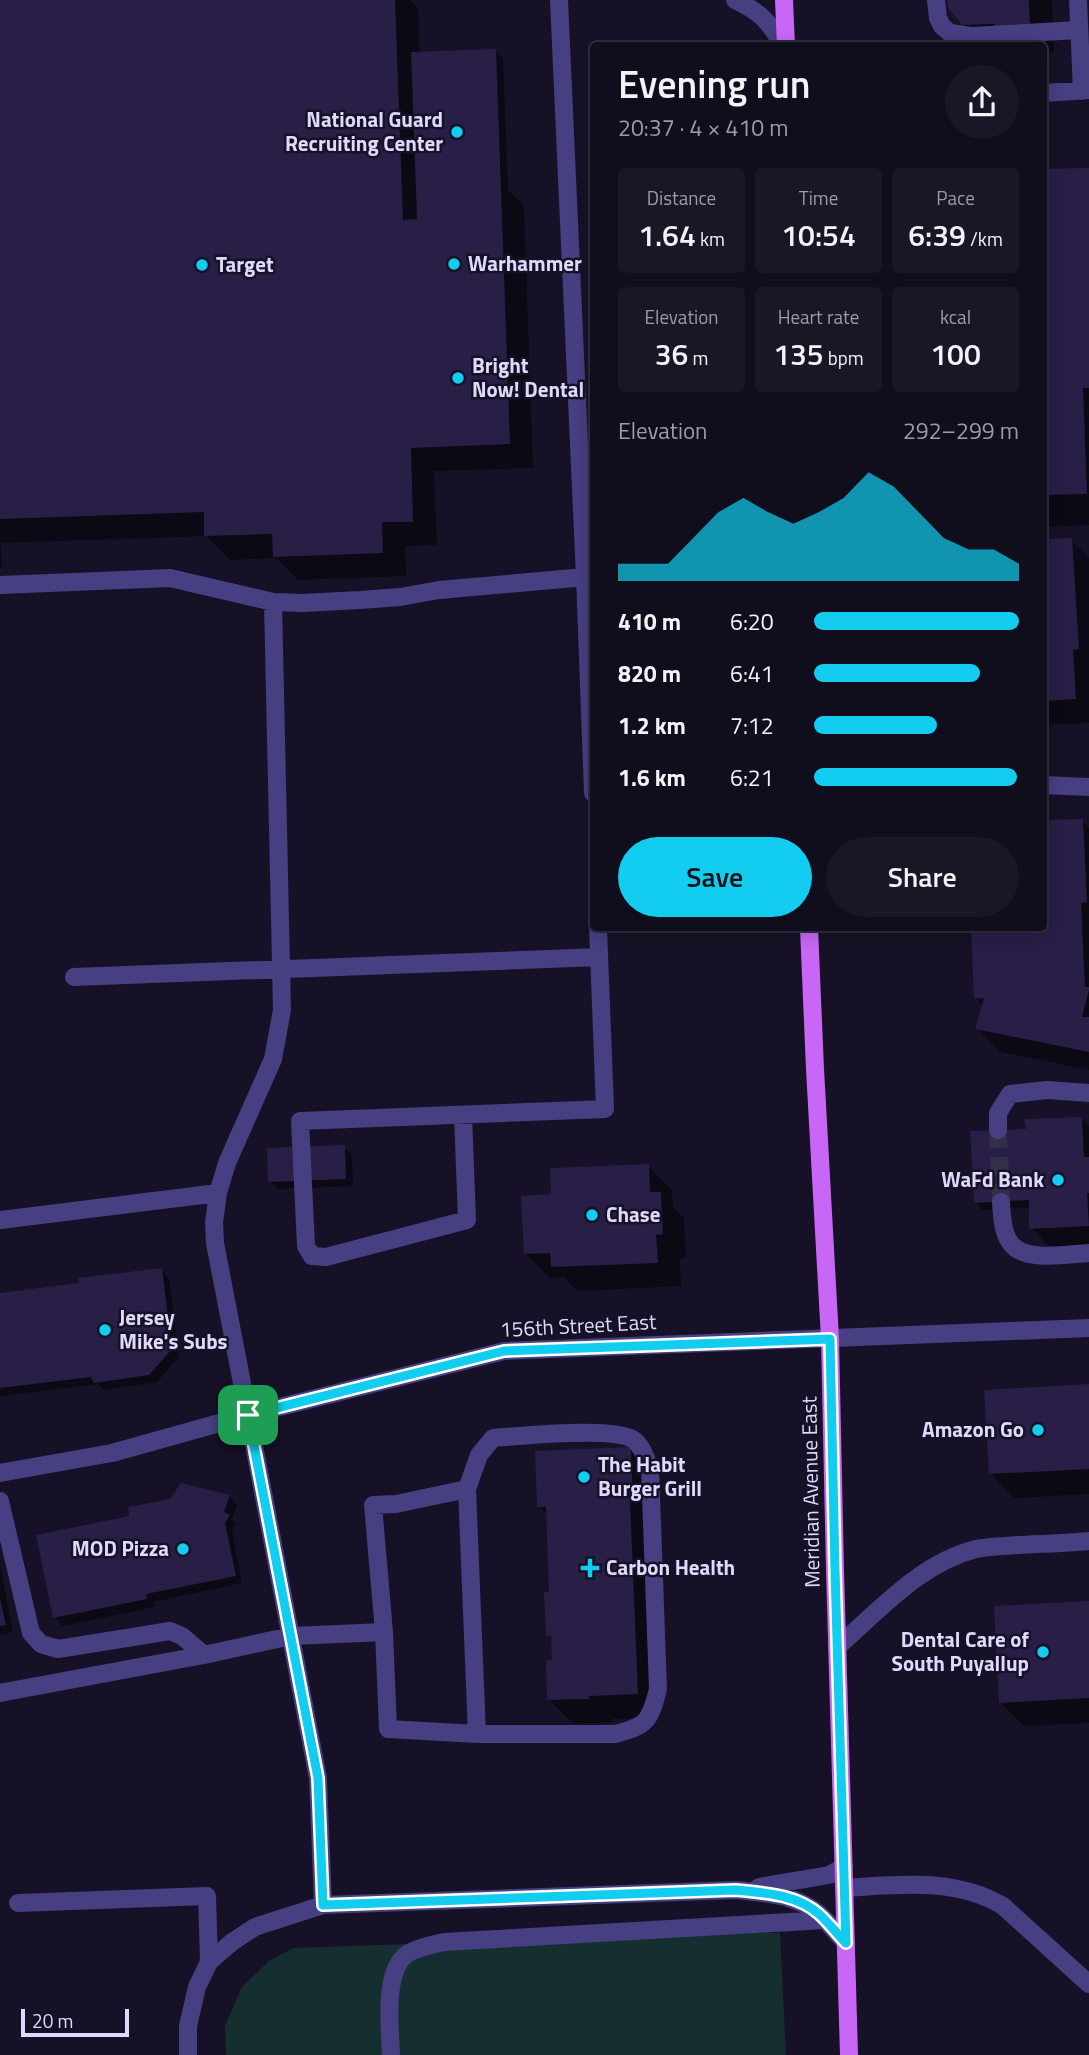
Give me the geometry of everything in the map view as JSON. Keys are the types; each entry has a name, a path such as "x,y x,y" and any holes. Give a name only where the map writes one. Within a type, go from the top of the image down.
{"main road":[{"path":"784,0 784,42"},
{"name":"Meridian Avenue East","path":"809,931 830,1339 849,2055"}],"street":[{"path":"559,0 590,712"},
{"path":"735,0 755,9 771,25 782,42"},
{"path":"936,0 938,18 950,33 971,36 1079,30"},
{"path":"1047,93 1086,90 1078,0"},
{"path":"0,585 170,579 273,602 303,603 400,597 439,590 585,577"},
{"path":"273,602 282,1010 273,1059 228,1163 218,1193 214,1222 215,1243 318,1778 323,1905"},
{"path":"1047,785 1089,787"},
{"path":"463,1115 467,1220 326,1257 312,1256 306,1246 300,1121 605,1109 598,931"},
{"path":"74,977 599,957"},
{"path":"998,1130 998,1113 1010,1094 1046,1090 1089,1093"},
{"path":"0,1220 218,1193"},
{"path":"1001,1202 1002,1224 1012,1245 1032,1256 1089,1253"},
{"name":"156th Street East","path":"0,1473 112,1453 248,1415 504,1351 1089,1328"},
{"path":"467,1489 396,1504 373,1505 384,1632 388,1729 477,1734 615,1734 636,1729 652,1714 658,1689 650,1469 644,1451 634,1440 620,1435 571,1433 493,1438 479,1455 467,1489 477,1734"},
{"path":"0,1502 30,1633 41,1644 58,1649 170,1631 182,1636 204,1655"},
{"path":"837,1647 925,1572 948,1560 976,1549 995,1546 1089,1541"},
{"path":"0,1693 291,1636 384,1632"},
{"path":"188,2055 188,2026 197,1987 209,1962 255,1927 323,1905 735,1890 829,1875 844,1867"},
{"path":"844,1888 925,1884 945,1886 989,1898 1003,1906 1089,1984"},
{"path":"735,1890 778,1894 803,1903 825,1920 846,1943"},
{"path":"18,1903 207,1896 209,1962"},
{"path":"391,2055 389,2010 396,1969 405,1955 422,1947 444,1942 825,1920"}],"green space":[{"path":"780,1933 786,2055 226,2055 225,2026 242,1987 269,1961 293,1948"}],"building":[{"name":"Target","path":"0,0 395,0 403,220 417,219 411,52 496,49 510,444 411,448 413,522 382,522 383,553 273,557 272,534 204,536 204,512 0,519"},
{"path":"947,0 1029,0 1030,29 995,31 995,24 962,25 948,8"},
{"path":"1089,168 1089,388 1083,388 1087,494 1047,495 1047,169"},
{"path":"1072,538 1079,649 1073,650 1076,699 1047,701 1047,539"},
{"path":"1083,819 1087,902 1081,903 1085,987 1089,987 1089,990 1082,1017 1089,1017 1089,1052 975,1029 984,998 974,999 971,931 1047,931 1047,820"},
{"path":"1082,1117 1084,1157 1089,1157 1089,1226 1029,1229 1029,1200 974,1203 970,1131 1026,1129 1024,1119"},
{"path":"345,1145 346,1179 268,1182 267,1148"},
{"name":"Chase","path":"649,1164 650,1192 661,1192 663,1234 656,1235 658,1263 551,1267 550,1253 524,1254 521,1196 551,1194 550,1168"},
{"path":"162,1268 168,1335 173,1348 149,1375 94,1383 91,1377 0,1388 0,1293 79,1283 78,1278"},
{"name":"Amazon Go","path":"1089,1384 1089,1469 989,1474 984,1390"},
{"path":"631,1447 633,1503 630,1502 638,1694 547,1700 546,1660 552,1660 551,1636 546,1636 544,1592 549,1592 546,1507 537,1507 535,1451"},
{"path":"181,1483 230,1495 224,1512 230,1515 225,1523 236,1576 146,1594 147,1599 53,1618 36,1535 129,1516 128,1507 170,1499"},
{"path":"0,1599 6,1625 0,1626"},
{"name":"Dental Care of South Puyallup","path":"1089,1601 1089,1698 999,1703 994,1606"}],"tunnel":[{"path":"998,1130 1001,1202"}],"place":[{"name":"National Guard Recruiting Center","path":"457,132"},
{"name":"Warhammer","path":"454,264"},
{"name":"Target","path":"202,265"},
{"name":"Bright Now! Dental","path":"458,378"},
{"name":"WaFd Bank","path":"1058,1180"},
{"name":"Chase","path":"592,1215"},
{"name":"Jersey Mike's Subs","path":"105,1330"},
{"name":"Amazon Go","path":"1038,1430"},
{"name":"The Habit Burger Grill","path":"584,1477"},
{"name":"MOD Pizza","path":"183,1549"},
{"name":"Carbon Health","path":"590,1568"},
{"name":"Dental Care of South Puyallup","path":"1043,1652"}],"route":[{"path":"830,1339 846,1943 820,1915 803,1903 778,1894 735,1890 323,1905 318,1778 248,1415 504,1351 830,1339"}]}
